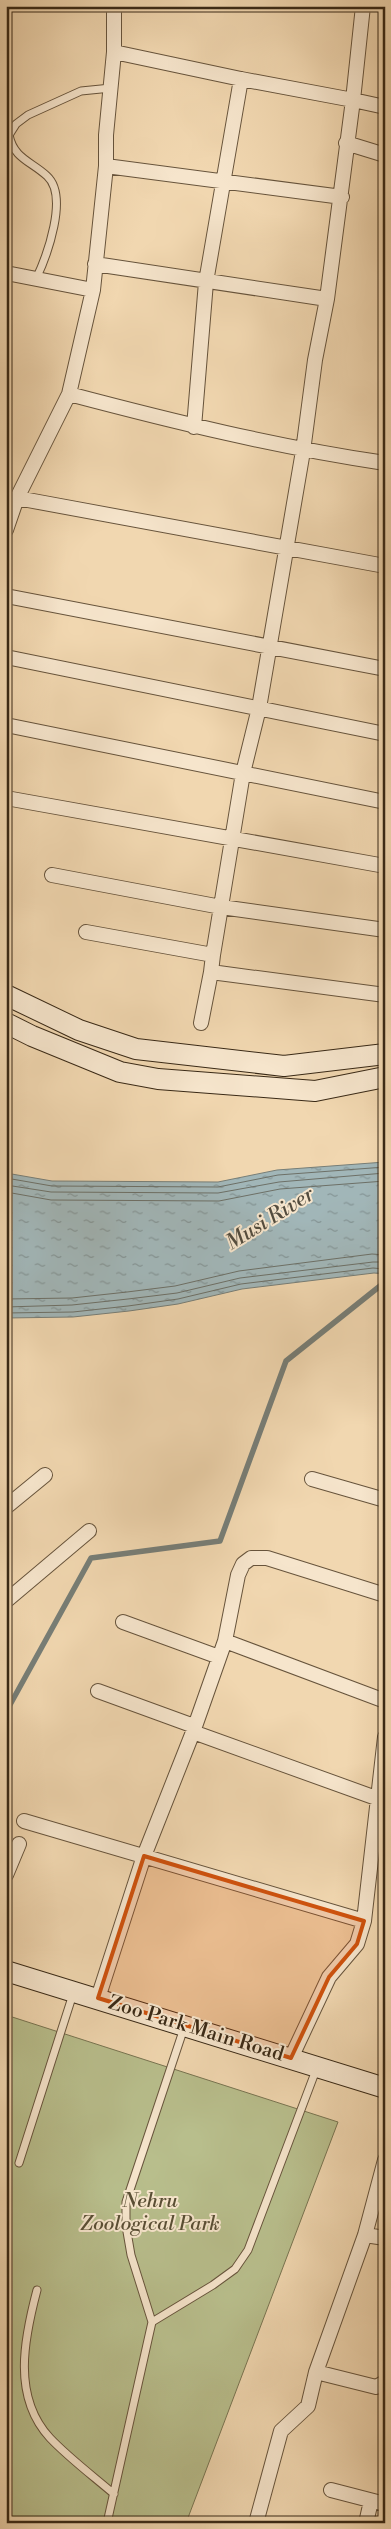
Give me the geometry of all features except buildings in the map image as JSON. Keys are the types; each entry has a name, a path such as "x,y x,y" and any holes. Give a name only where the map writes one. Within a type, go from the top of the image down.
{"street":[{"path":"6,530 18,498 69,394 93,290 106,166 114,52 114,6"},
{"path":"200,1023 211,972 243,773 259,708 284,549 303,451 315,360 328,299 342,197 346,143 353,100 363,6"},
{"path":"114,52 385,107"},
{"path":"194,427 206,282 241,79"},
{"path":"346,143 385,155"},
{"path":"106,166 223,183 342,197"},
{"path":"95,264 328,299"},
{"path":"6,273 93,290"},
{"path":"69,394 194,427 303,451 385,463"},
{"path":"18,498 284,549 385,566"},
{"path":"6,596 385,669"},
{"path":"6,658 385,734"},
{"path":"6,725 385,802"},
{"path":"6,798 385,866"},
{"path":"52,874 221,907 385,930"},
{"path":"86,932 213,955"},
{"path":"211,972 385,995"},
{"path":"6,995 79,1030 136,1049 284,1066 385,1054"},
{"path":"6,1023 32,1036 120,1072 158,1079 315,1090 385,1077"},
{"path":"6,1507 45,1475"},
{"path":"312,1479 385,1500"},
{"path":"6,1601 89,1531"},
{"path":"98,1998 144,1856 194,1729 226,1640 238,1575 243,1564 251,1558 267,1558 385,1594"},
{"path":"123,1622 219,1657"},
{"path":"226,1640 385,1701"},
{"path":"98,1691 376,1798"},
{"path":"291,2058 330,1978 357,1944 364,1921 376,1798 385,1737"},
{"path":"24,1821 364,1921"},
{"path":"6,1875 19,1844"},
{"name":"Zoo Park Main Road","path":"6,1971 385,2088"},
{"path":"256,2523 281,2431 308,2406 316,2372 365,2235 385,2160"},
{"path":"365,2235 385,2238"},
{"path":"316,2372 376,2387 385,2382"},
{"path":"331,2490 378,2502 366,2523"}],"lane":[{"path":"36,279 49,252 57,194 48,177 28,163 12,148 9,134 16,124 28,115 72,95 81,91 111,88"},
{"path":"20,2163 74,1991"},
{"path":"107,2523 152,2322 131,2255 126,2226 126,2202 185,2025"},
{"path":"152,2322 213,2285 234,2269 248,2250 318,2067"},
{"path":"37,2290 26,2328 25,2394 50,2438 114,2494"}],"highlighted area":[{"path":"144,1856 364,1921 357,1944 329,1977 291,2058 98,1998"}],"green space":[{"name":"Nehru Zoological Park","path":"6,2015 338,2122 186,2523 6,2523"}],"water":[{"name":"Musi River","path":"385,1162 385,1274 374,1273 242,1289 178,1304 129,1311 73,1317 6,1318 6,1173 52,1181 218,1182 277,1170"}],"waterway":[{"path":"6,1712 91,1558 220,1541 286,1361 385,1282"}]}
